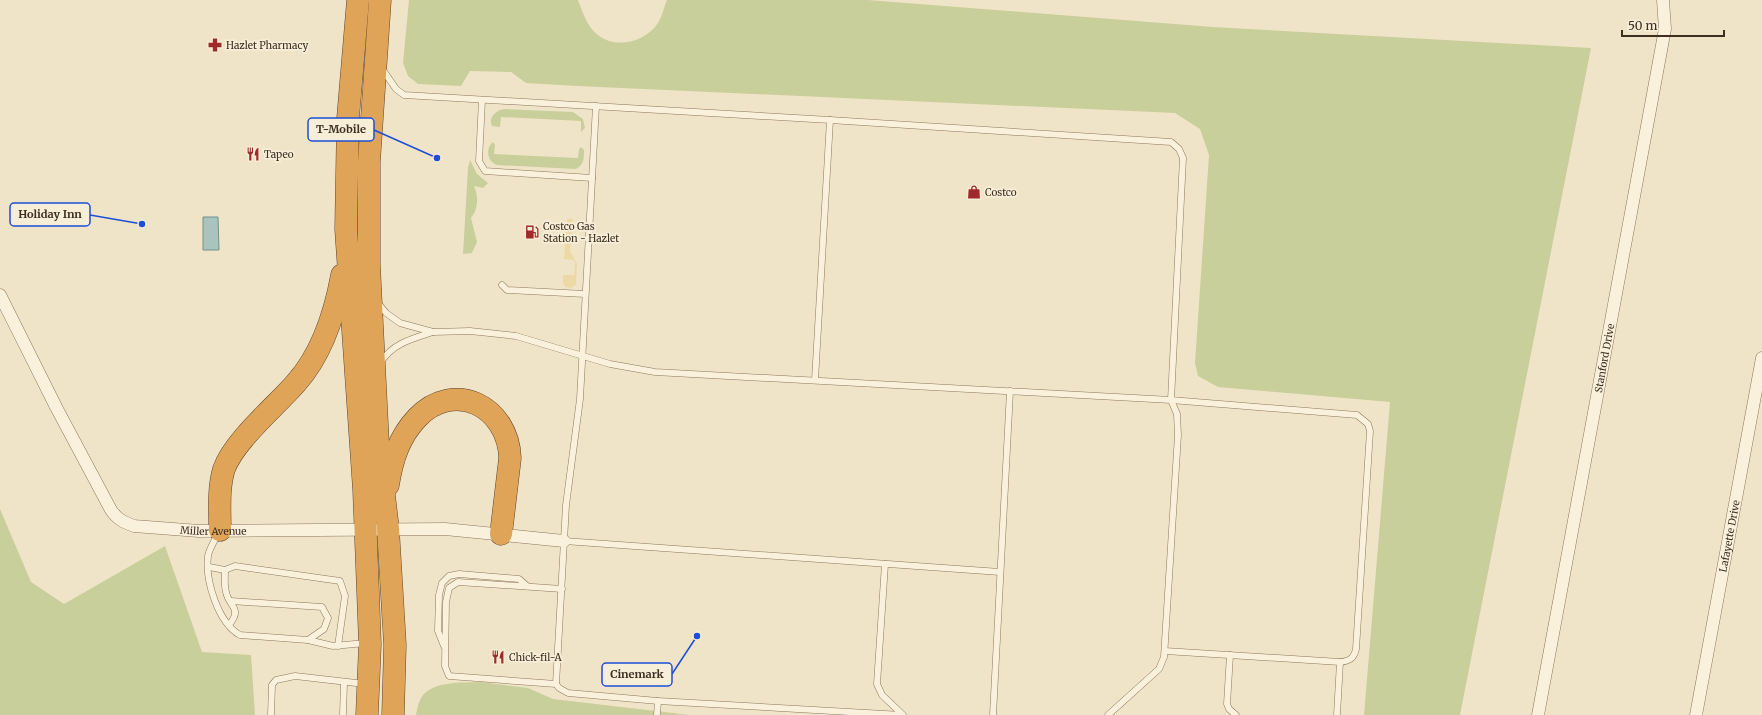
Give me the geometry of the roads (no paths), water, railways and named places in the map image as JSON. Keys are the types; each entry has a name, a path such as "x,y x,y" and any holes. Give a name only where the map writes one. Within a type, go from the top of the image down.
{"highway":[{"path":"358,0 348,118 346,250 364,490 364,529 370,643 367,715"},
{"path":"380,0 375,55 369,162 369,284 378,444 388,529 396,645 393,715"},
{"path":"220,530 222,478 224,468 240,443 296,383 316,354 332,315 346,250"},
{"path":"385,504 395,452 406,431 417,418 428,409 442,403 457,400 468,401 479,405 491,413 501,424 509,446 509,464 501,534"}],"street":[{"name":"Stanford Drive","path":"1538,715 1665,29 1665,10 1663,0"},
{"name":"Miller Avenue","path":"0,295 56,407 116,518 134,526 199,531 445,529 564,541"},
{"name":"Lafayette Drive","path":"1696,715 1762,358"}],"lane":[{"path":"375,55 389,81 404,95 1171,142 1179,149 1183,158 1171,400 1177,414 1178,435 1165,651 1162,664 1159,669 1108,715"},
{"path":"482,100 479,161 482,168 490,172 592,178"},
{"path":"596,106 579,407 568,485 556,684 559,688 568,693 658,701 902,715"},
{"path":"815,380 830,120"},
{"path":"369,284 378,304 386,313 400,323 433,332 470,331 516,336 631,369 655,372 1171,400 1357,415 1368,424 1370,431 1356,649 1354,656 1348,661 1340,662 1165,651"},
{"path":"502,285 504,289 509,290 585,294"},
{"path":"374,377 381,361 390,349 403,342 433,332"},
{"path":"993,715 1010,391"},
{"path":"220,530 208,555 211,590 222,618 234,632 240,635 308,640 338,646 370,643"},
{"path":"564,541 1000,572"},
{"path":"884,564 878,684 882,695 902,715"},
{"path":"209,567 225,570 235,566 340,581 345,596 338,646"},
{"path":"225,570 226,594 235,608 235,617 229,625"},
{"path":"556,684 451,677 448,675 445,669 446,596 449,588 454,583 463,581 562,589"},
{"path":"231,601 322,606 328,618 324,629 308,640"},
{"path":"1230,655 1227,704 1229,709 1236,715"},
{"path":"1337,715 1340,662"},
{"path":"271,715 272,685 276,680 295,676 368,684"},
{"path":"343,715 344,682"},
{"path":"657,715 658,701"}],"water":[{"path":"203,217 218,217 219,250 203,250"}],"place":[{"name":"Hazlet Pharmacy","path":"215,45"},
{"name":"Tapeo","path":"253,154"},
{"name":"T-Mobile","path":"437,158"},
{"name":"Costco","path":"974,192"},
{"name":"Holiday Inn","path":"142,224"},
{"name":"Costco Gas Station - Hazlet","path":"532,232"},
{"name":"Cinemark","path":"697,636"},
{"name":"Chick-fil-A","path":"498,657"}]}
